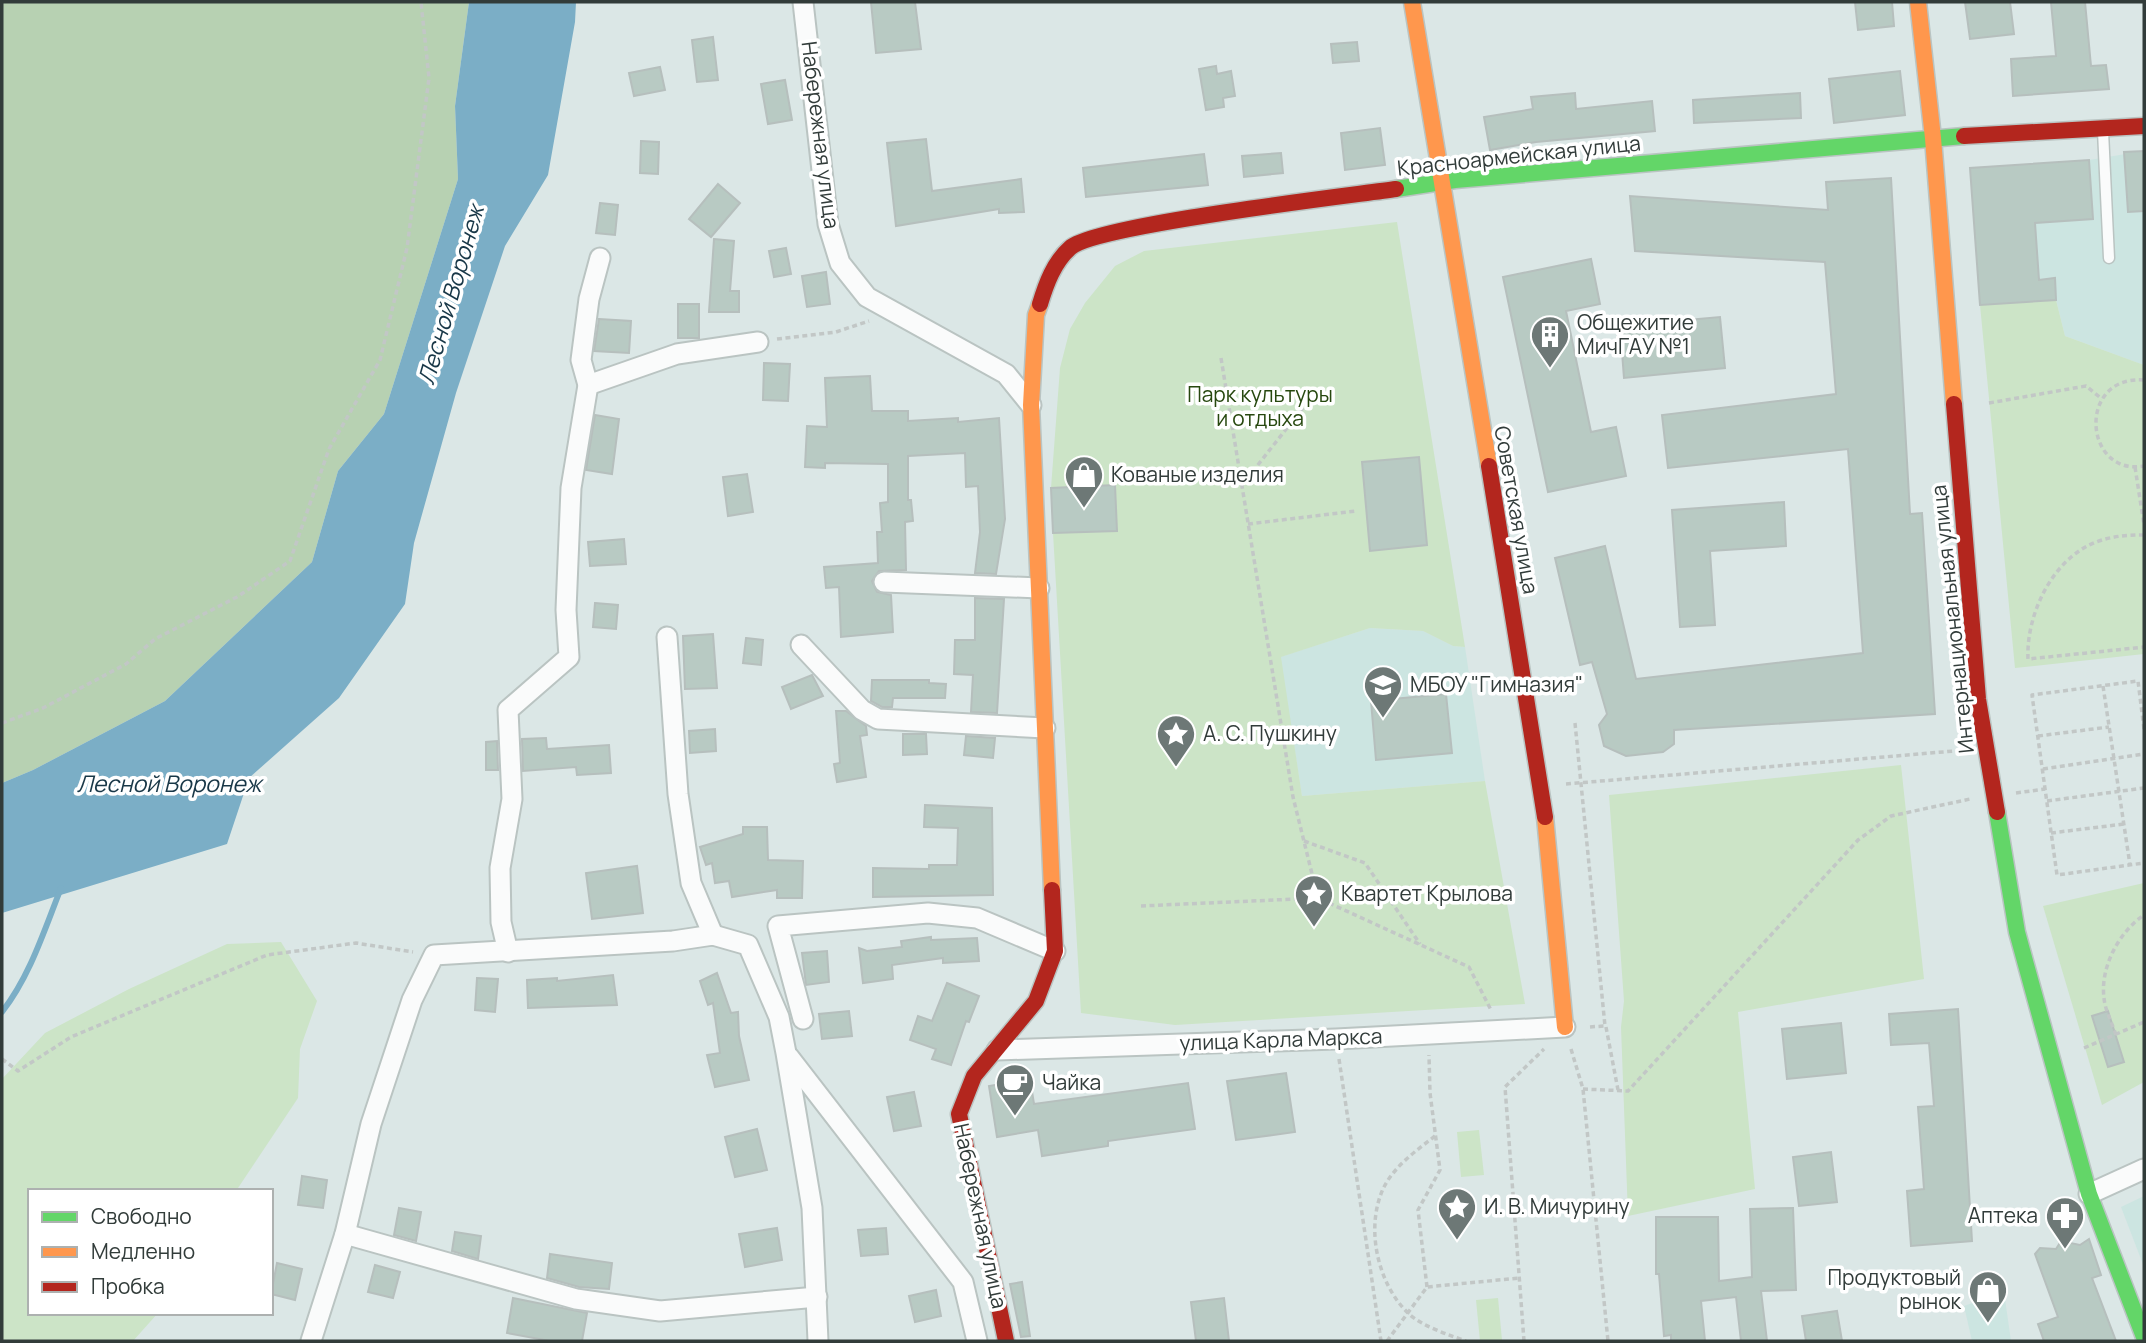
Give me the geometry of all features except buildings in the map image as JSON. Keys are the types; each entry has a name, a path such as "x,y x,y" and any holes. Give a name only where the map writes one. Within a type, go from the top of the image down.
{"main road":[{"name":"Советская улица","path":"1412,2 1542,786 1565,1027"},
{"name":"Интернациональная улица","path":"1918,2 1933,138 1978,699 2017,932 2090,1194 2144,1336"},
{"name":"Красноармейская улица","path":"1031,405 1036,315 1047,280 1071,246 1148,225 1440,183 1933,138 2144,126"},
{"name":"Набережная улица","path":"1006,1341 959,1114 974,1076 1036,1001 1055,951 1031,405"}],"street":[{"name":"Набережная улица","path":"803,2 828,225 840,262 867,297 1006,374 1031,405"},
{"path":"508,952 501,922 500,868 512,799 508,710 569,657 566,610 571,488 588,385 581,360 589,299 600,258"},
{"path":"588,385 677,354 758,342"},
{"path":"884,582 1039,588"},
{"path":"667,637 678,794 691,883 713,935"},
{"path":"802,645 862,710 878,719 1045,728"},
{"path":"803,1019 778,926 928,913 978,918 1055,951"},
{"name":"Набережная улица","path":"434,956 673,941 713,935 748,945 779,1017 786,1053 812,1208 818,1341"},
{"path":"311,1341 345,1234 371,1124 412,1000 434,956"},
{"name":"улица Карла Маркса","path":"997,1050 1336,1039 1565,1027"},
{"name":"Набережная улица","path":"786,1053 963,1282 976,1341"},
{"path":"2090,1194 2144,1169"},
{"path":"345,1234 576,1299 660,1311 817,1297"}],"lane":[{"path":"2103,127 2109,258"}],"path":[{"path":"2,723 43,708 126,664 155,639 236,597 290,561 329,449 380,360 407,248 429,78 421,2"},
{"path":"758,342 836,331 894,312"},
{"path":"1222,358 1293,797 1318,898"},
{"path":"2144,380 2119,384 2102,398 2094,420 2098,443 2113,460 2135,467 2144,466"},
{"path":"1989,403 2086,386 2102,398"},
{"path":"1242,485 1317,390"},
{"path":"2135,467 2144,525"},
{"path":"1248,524 1356,511"},
{"path":"2144,535 2118,536 2093,543 2071,558 2040,600 2028,643 2028,659 2144,647"},
{"path":"2144,729 2138,681 2032,695 2057,875 2144,863"},
{"path":"2103,686 2130,865"},
{"path":"1575,723 1605,1026 1618,1090"},
{"path":"2038,736 2109,727"},
{"path":"1542,786 1954,751"},
{"path":"2042,769 2144,754"},
{"path":"2047,801 2144,788"},
{"path":"1583,1089 1628,1091 1674,1044 1858,840 1891,816 1947,802 2045,789"},
{"path":"2051,833 2124,824"},
{"path":"1304,841 1364,863 1421,945"},
{"path":"1141,906 1318,898 1469,967 1502,1030"},
{"path":"2116,1035 2104,1002 2102,983 2108,960 2123,935 2144,915"},
{"path":"2,1059 18,1071 71,1037 267,955 356,943 434,956"},
{"path":"2084,1048 2144,1022"},
{"path":"1524,1341 1505,1087 1565,1027 1605,1026"},
{"path":"1565,1027 1583,1089 1608,1341"},
{"path":"1387,1341 1409,1315 1427,1287 1418,1210 1440,1170 1430,1093 1428,1033"},
{"path":"1336,1039 1381,1341"},
{"path":"1435,1136 1405,1160 1383,1189 1376,1227 1381,1276 1409,1315 1466,1341"},
{"path":"1427,1287 1519,1278"}],"shaded area":[{"path":"2144,151 2144,365 2065,336 2056,300 1980,305 1971,168 2089,160"},
{"name":"МБОУ \"Гимназия\"","path":"1370,628 1423,631 1453,646 1465,647 1485,781 1302,796 1280,657"},
{"path":"2144,1196 2144,1267 2121,1207"},
{"name":"Продуктовый рынок","path":"2004,1292 2011,1341 1972,1341 1964,1306"}],"green space":[{"path":"2,2 469,2 455,106 458,179 384,414 338,471 312,562 165,701 33,770 2,783"},
{"name":"Парк культуры и отдыха","path":"1397,222 1465,647 1453,646 1423,631 1370,628 1281,657 1302,796 1485,781 1525,1004 1175,1025 1081,1013 1053,533 1117,531 1115,485 1051,488 1060,368 1070,329 1085,303 1115,266 1144,251"},
{"path":"2056,300 2065,336 2144,365 2144,654 2015,668 1980,305"},
{"path":"1901,765 1924,979 1738,1012 1755,1189 1628,1216 1621,1027 1624,1001 1609,795"},
{"path":"2144,883 2144,1082 2102,1105 2043,906"},
{"path":"281,942 317,1001 300,1049 298,1098 237,1189 28,1189 28,1315 156,1315 133,1341 2,1341 2,1079 45,1033 129,989 227,944"},
{"path":"1479,1130 1484,1175 1461,1177 1457,1132"},
{"path":"1498,1298 1502,1340 1480,1341 1476,1300"}],"water":[{"name":"Лесной Воронеж","path":"469,2 576,2 575,22 548,175 505,246 456,393 414,543 405,604 339,698 249,778 227,844 2,913 2,783 33,770 165,701 312,562 338,471 384,414 458,179 455,106"}],"waterway":[{"path":"2,1012 21,983 61,888"}],"traffic: fast":[{"path":"1396,189 1455,180 1964,136"},
{"path":"1997,812 2017,932 2089,1194 2144,1337"}],"traffic: slow":[{"path":"1412,2 1489,466"},
{"path":"1918,2 1933,138 1954,404"},
{"path":"1040,304 1036,315 1031,405 1052,890"},
{"path":"1545,817 1565,1027"}],"traffic: jam":[{"path":"1964,136 2144,126"},
{"path":"1040,304 1059,260 1070,248 1089,239 1171,221 1396,189"},
{"path":"1954,404 1978,699 1997,812"},
{"path":"1489,466 1545,817"},
{"path":"1006,1341 959,1114 974,1076 1036,1001 1055,951 1052,890"}],"place":[{"name":"Общежитие МичГАУ №1","path":"1550,369"},
{"name":"Кованые изделия","path":"1084,509"},
{"name":"МБОУ \"Гимназия\"","path":"1383,719"},
{"name":"А. С. Пушкину","path":"1176,768"},
{"name":"Квартет Крылова","path":"1314,928"},
{"name":"Чайка","path":"1015,1117"},
{"name":"И. В. Мичурину","path":"1457,1241"},
{"name":"Аптека","path":"2065,1250"},
{"name":"Продуктовый рынок","path":"1988,1324"}]}
